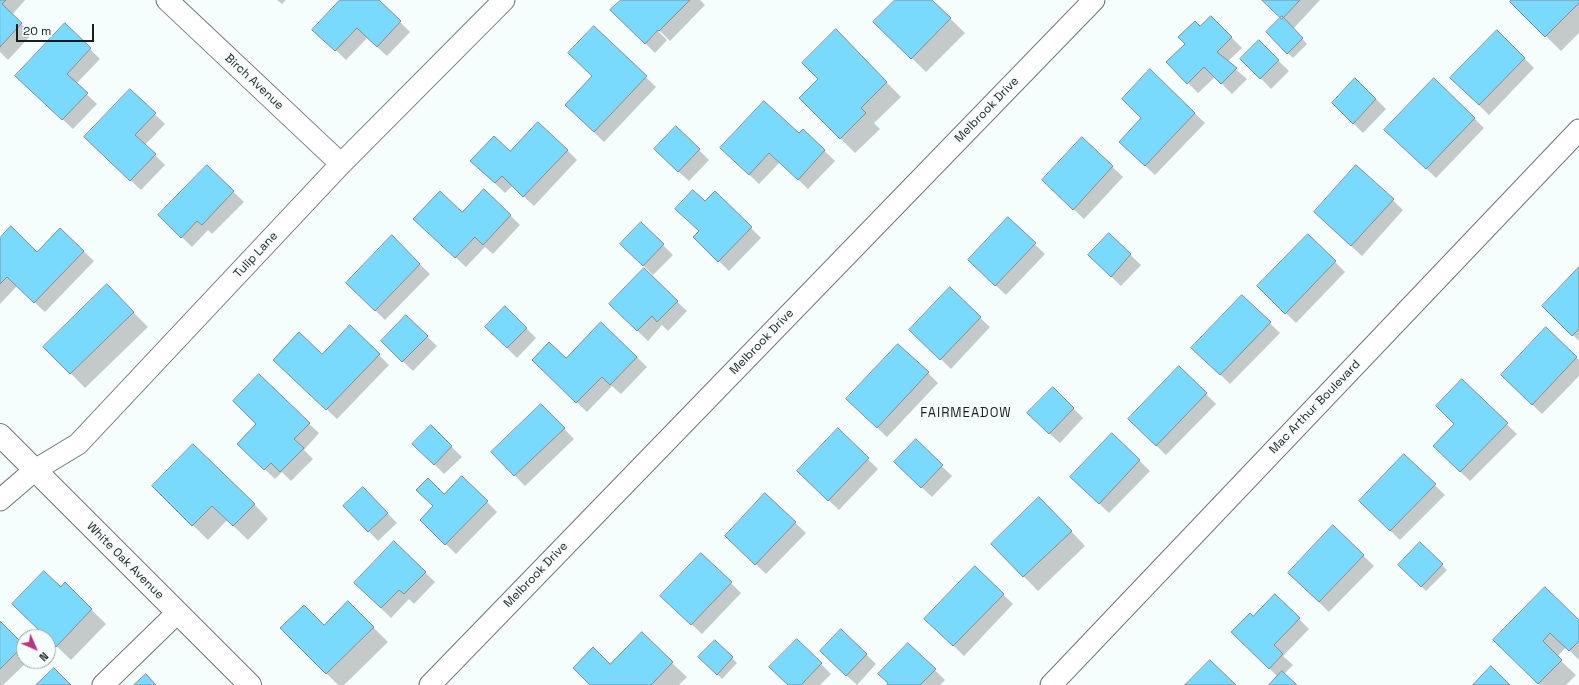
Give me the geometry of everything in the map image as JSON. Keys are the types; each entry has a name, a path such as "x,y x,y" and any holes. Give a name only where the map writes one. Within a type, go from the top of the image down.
{"street":[{"name":"Birch Avenue","path":"167,0 341,164"},
{"name":"Tulip Lane","path":"0,500 35,470 78,444 341,164 504,0"},
{"name":"Melbrook Drive","path":"430,685 1094,0"},
{"name":"Mac Arthur Boulevard","path":"1051,685 1579,130"},
{"name":"White Oak Avenue","path":"0,435 250,685"},
{"path":"103,685 177,613"}],"building":[{"path":"0,0 6,0 2,4 22,23 0,47"},
{"path":"340,0 379,0 401,21 377,47 357,28 335,51 312,30"},
{"path":"621,0 690,0 645,44 610,10"},
{"path":"895,0 932,0 951,18 911,59 873,22"},
{"path":"1262,0 1300,0 1282,19"},
{"path":"1511,0 1579,0 1579,3 1545,37 1510,2"},
{"path":"1211,16 1232,37 1217,52 1237,68 1221,84 1204,67 1187,84 1166,62 1185,44 1178,37 1195,21 1200,26"},
{"path":"1282,16 1303,38 1287,54 1266,32"},
{"path":"65,23 91,48 67,74 88,93 62,120 15,76"},
{"path":"594,26 647,76 594,132 565,105 592,76 568,53"},
{"path":"836,29 887,82 861,108 866,113 840,139 799,98 818,79 802,63"},
{"path":"1497,30 1525,58 1479,105 1450,78"},
{"path":"1259,40 1279,60 1260,79 1240,59"},
{"path":"1150,69 1195,113 1145,166 1119,142 1141,118 1122,99"},
{"path":"1355,78 1376,99 1353,124 1332,103"},
{"path":"1434,78 1475,118 1426,169 1384,130"},
{"path":"130,89 156,113 135,135 156,154 130,181 84,137"},
{"path":"764,101 799,133 803,129 825,150 798,180 769,153 749,175 720,148"},
{"path":"538,122 568,150 523,197 502,176 495,183 470,161 494,136 510,151"},
{"path":"676,126 700,149 678,172 654,149"},
{"path":"1082,137 1113,166 1073,210 1042,180"},
{"path":"207,165 234,191 202,225 197,221 181,238 158,215"},
{"path":"1356,165 1394,199 1351,246 1314,212"},
{"path":"484,189 511,215 483,245 475,237 455,258 413,219 440,191 462,212"},
{"path":"693,190 705,201 715,191 752,227 718,262 693,237 699,231 675,209"},
{"path":"1008,217 1036,243 995,286 968,260"},
{"path":"641,222 664,244 643,266 620,244"},
{"path":"11,226 37,252 60,228 84,251 34,303 7,277 0,284 0,238"},
{"path":"1109,233 1131,254 1111,277 1088,255"},
{"path":"1308,234 1336,261 1285,314 1257,286"},
{"path":"392,235 420,264 375,311 346,283"},
{"path":"1579,267 1579,329 1572,336 1542,306"},
{"path":"644,268 678,301 657,322 652,316 637,331 609,304"},
{"path":"107,284 134,312 70,374 43,347"},
{"path":"950,287 981,317 940,360 909,330"},
{"path":"1242,295 1271,322 1220,375 1191,348"},
{"path":"505,306 527,328 507,348 485,327"},
{"path":"406,315 428,336 402,362 381,341"},
{"path":"601,322 637,357 610,385 602,377 576,403 532,360 549,342 566,358"},
{"path":"350,325 380,354 326,410 273,360 299,332 322,354"},
{"path":"1546,327 1577,357 1532,405 1501,375"},
{"path":"898,344 929,372 877,428 846,399"},
{"path":"1179,366 1207,393 1156,446 1128,419"},
{"path":"259,374 310,423 294,439 304,448 280,472 271,463 264,470 237,444 256,424 233,401"},
{"path":"1462,379 1508,423 1460,472 1433,446 1454,424 1436,406"},
{"path":"1053,387 1074,408 1049,434 1027,413"},
{"path":"541,404 565,428 514,476 491,452"},
{"path":"431,425 452,446 434,465 412,444"},
{"path":"838,428 869,458 828,501 797,471"},
{"path":"1112,433 1140,460 1099,504 1070,477"},
{"path":"916,439 943,465 921,488 894,462"},
{"path":"193,444 255,504 233,526 212,506 192,526 152,486"},
{"path":"1404,454 1436,484 1390,531 1359,501"},
{"path":"462,476 488,501 445,545 420,520 433,506 416,490 428,478 444,494"},
{"path":"363,487 388,513 368,532 343,506"},
{"path":"765,493 796,522 755,565 725,536"},
{"path":"1039,497 1072,531 1023,577 991,544"},
{"path":"1333,525 1364,555 1319,602 1288,573"},
{"path":"394,541 426,572 404,594 399,590 381,608 354,583"},
{"path":"1420,542 1443,564 1421,587 1398,565"},
{"path":"701,553 732,582 691,625 660,596"},
{"path":"975,566 1004,594 953,646 924,619"},
{"path":"44,571 61,587 65,582 92,609 56,647 56,629 38,629 12,604"},
{"path":"1545,587 1579,620 1579,641 1569,651 1550,633 1543,641 1562,660 1538,684 1493,640"},
{"path":"1275,594 1300,618 1274,645 1283,654 1269,669 1231,632 1250,613 1253,616"},
{"path":"348,601 374,627 326,674 280,628 304,605 324,625"},
{"path":"0,621 16,637 16,653 0,669"},
{"path":"841,629 867,654 846,676 820,651"},
{"path":"642,632 673,662 651,685 590,685 573,668 593,647 610,664"},
{"path":"797,639 822,663 801,685 788,685 769,667"},
{"path":"715,640 733,657 717,675 698,657"},
{"path":"908,643 936,669 920,685 887,685 888,683 878,674"},
{"path":"1210,660 1236,685 1185,685"},
{"path":"1491,666 1510,685 1473,685"},
{"path":"53,669 55,669 71,685 36,685"},
{"path":"1282,671 1297,685 1269,685"},
{"path":"146,674 156,685 134,685"}],"district":[{"name":"FAIRMEADOW","path":"966,413"}]}
